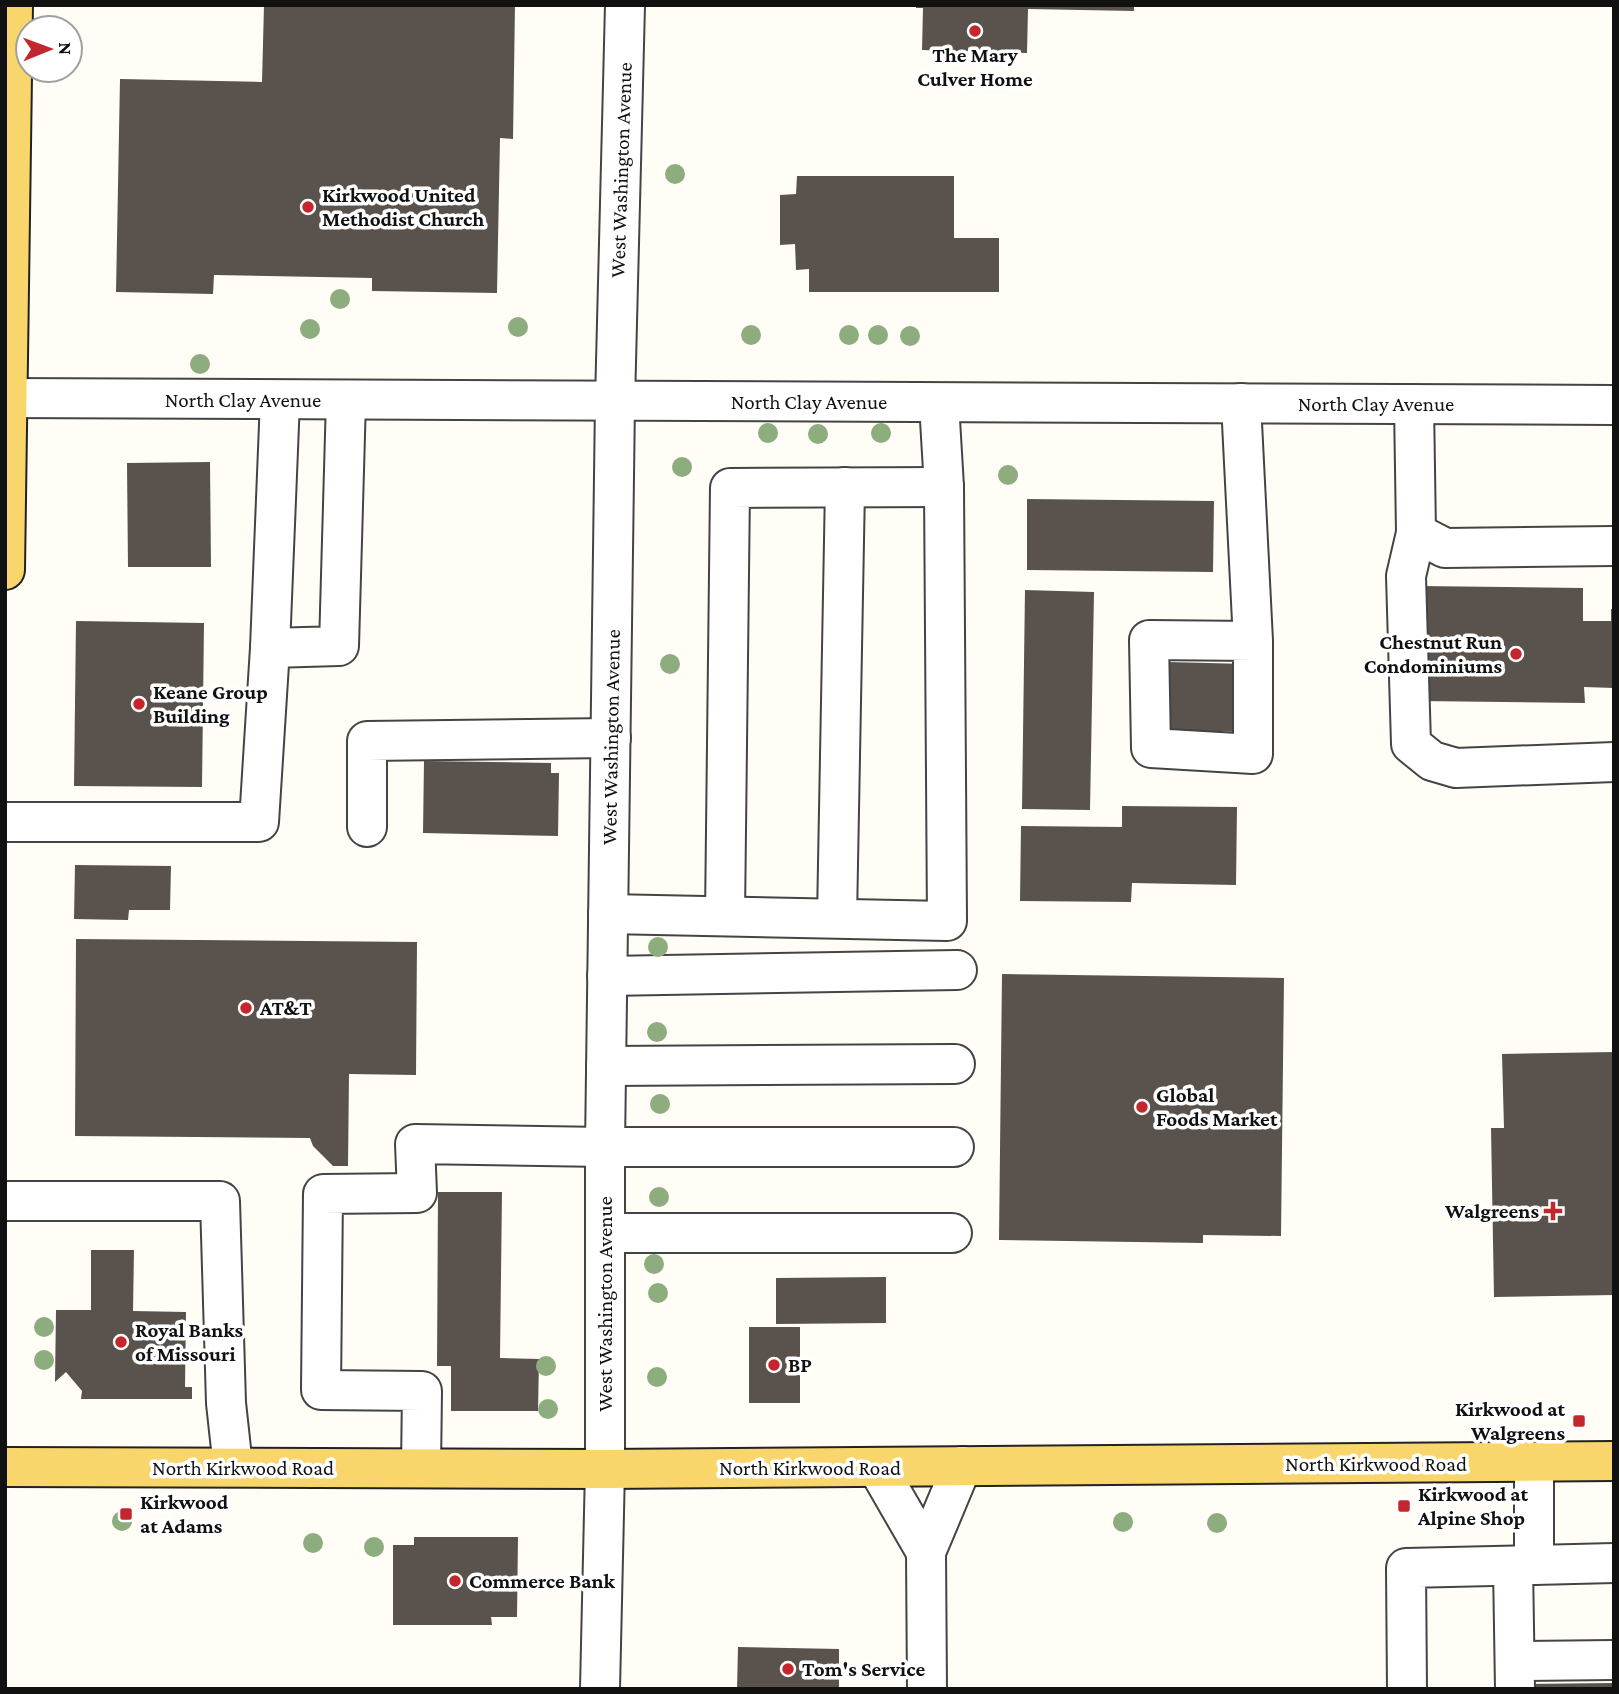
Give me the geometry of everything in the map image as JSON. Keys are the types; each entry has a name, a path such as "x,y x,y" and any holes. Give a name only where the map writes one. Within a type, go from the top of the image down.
{"main road":[{"path":"5,570 13,5"},
{"name":"North Kirkwood Road","path":"5,1467 605,1469 1614,1461"}],"street":[{"name":"West Washington Avenue","path":"600,1689 605,1469 605,1147 615,402 625,5"},
{"name":"North Clay Avenue","path":"6,398 1614,405"},
{"path":"5,822 259,822 270,648 280,400"},
{"path":"270,648 339,646 346,400"},
{"path":"608,914 947,921 944,487 939,403"},
{"path":"1241,404 1253,641"},
{"path":"1414,404 1416,533 1406,576 1411,744 1432,761 1456,768 1614,762"},
{"path":"837,918 845,487"},
{"path":"726,916 730,488 944,487"},
{"path":"1416,533 1445,548 1614,546"},
{"path":"367,827 367,741 611,738"},
{"path":"607,976 957,970"},
{"path":"606,1066 956,1064"},
{"path":"421,1468 422,1391 321,1390 323,1194 417,1193 415,1144 954,1147"},
{"path":"5,1201 220,1201 226,1403 233,1467"},
{"path":"605,1233 952,1233"},
{"path":"1534,1463 1515,1675 1614,1660"},
{"path":"927,1689 926,1552 962,1466"},
{"path":"877,1467 926,1552"},
{"path":"1407,1689 1406,1568 1614,1563"}],"building":[{"name":"Kirkwood United Methodist Church","path":"264,5 515,5 513,139 500,138 497,293 372,291 372,278 214,275 213,294 116,292 120,79 262,82"},
{"name":"The Mary Culver Home","path":"916,5 1134,5 1134,11 1028,9 1027,53 922,50 923,8 916,8"},
{"path":"797,176 954,176 954,238 999,238 999,292 809,292 809,269 796,270 795,244 780,245 780,195 796,194"},
{"path":"210,462 211,567 128,567 127,463"},
{"path":"1027,499 1214,501 1213,572 1027,570"},
{"name":"Chestnut Run Condominiums","path":"1419,586 1583,588 1583,621 1611,621 1611,609 1614,609 1614,688 1584,687 1585,703 1418,701"},
{"path":"1025,590 1094,592 1090,810 1022,809"},
{"name":"Keane Group Building","path":"76,621 204,623 202,787 74,786"},
{"path":"1168,662 1247,664 1245,732 1166,730"},
{"path":"424,761 551,763 551,773 559,773 558,836 423,833"},
{"path":"1122,806 1237,807 1236,885 1132,883 1131,902 1020,901 1021,826 1122,827"},
{"path":"75,865 171,866 170,910 129,910 128,920 74,919"},
{"name":"AT&T","path":"76,939 417,942 416,1075 349,1074 348,1166 333,1166 313,1146 310,1138 75,1136"},
{"name":"Global Foods Market","path":"1002,974 1284,978 1281,1236 1203,1235 1203,1243 999,1240"},
{"name":"Walgreens","path":"1614,1052 1614,1295 1494,1297 1491,1128 1504,1128 1502,1054"},
{"path":"438,1192 502,1192 500,1358 539,1359 538,1411 451,1411 451,1366 437,1366"},
{"name":"Royal Banks of Missouri","path":"91,1250 134,1250 133,1311 186,1312 185,1387 192,1387 192,1399 81,1399 82,1391 66,1372 55,1382 56,1310 91,1310"},
{"path":"886,1277 886,1323 776,1324 776,1278"},
{"name":"BP","path":"749,1327 800,1327 800,1403 749,1403"},
{"name":"Commerce Bank","path":"414,1537 518,1537 517,1617 491,1617 492,1625 393,1625 393,1545 414,1545"},
{"name":"Tom's Service","path":"738,1647 839,1649 839,1689 737,1689"},
{"path":"1614,1683 1614,1689 1524,1689 1524,1684"}],"place":[{"name":"The Mary Culver Home","path":"975,31"},
{"name":"Kirkwood United Methodist Church","path":"308,207"},
{"name":"Chestnut Run Condominiums","path":"1516,654"},
{"name":"Keane Group Building","path":"139,704"},
{"name":"AT&T","path":"246,1008"},
{"name":"Global Foods Market","path":"1142,1107"},
{"name":"Walgreens","path":"1553,1211"},
{"name":"Royal Banks of Missouri","path":"121,1342"},
{"name":"BP","path":"774,1365"},
{"name":"Kirkwood at Walgreens","path":"1579,1421"},
{"name":"Kirkwood at Alpine Shop","path":"1404,1506"},
{"name":"Kirkwood at Adams","path":"126,1514"},
{"name":"Commerce Bank","path":"455,1581"},
{"name":"Tom's Service","path":"788,1669"}]}
